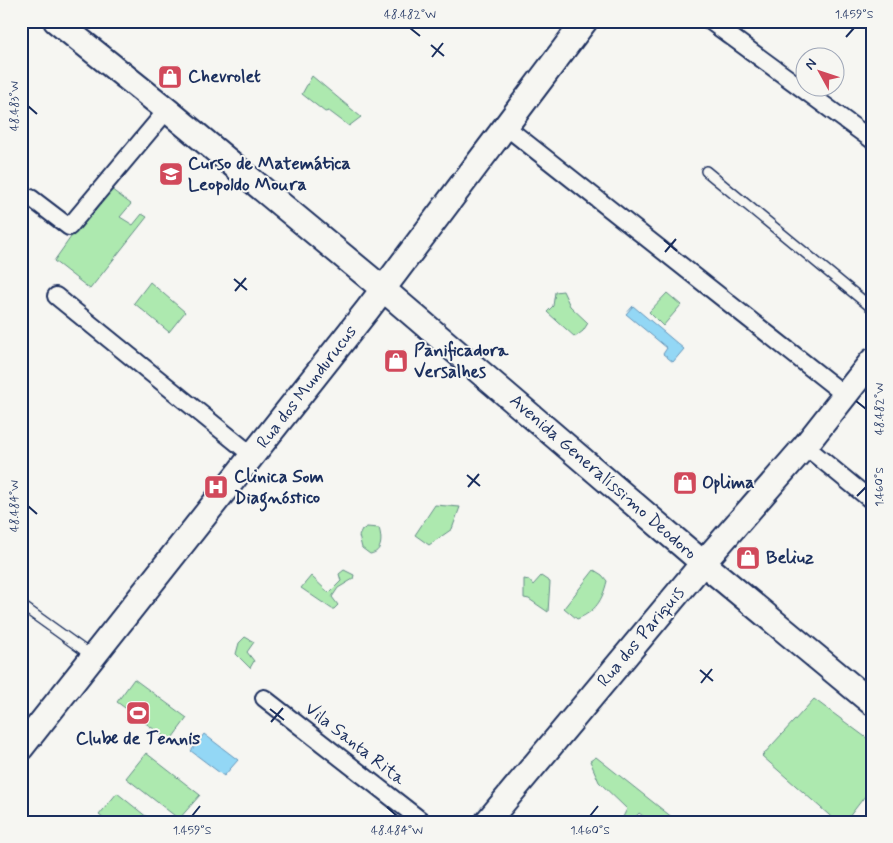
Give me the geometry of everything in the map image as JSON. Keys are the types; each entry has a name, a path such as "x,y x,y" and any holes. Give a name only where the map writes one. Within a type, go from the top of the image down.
{"street":[{"name":"Avenida Generalíssimo Deodoro","path":"56,21 167,110 383,289 703,563 872,703"},
{"name":"Rua dos Mundurucus","path":"21,748 383,289 585,21"},
{"path":"710,21 872,140"},
{"path":"32,198 70,227 167,110"},
{"path":"505,126 844,395"},
{"path":"56,296 253,456"},
{"name":"Rua dos Pariquis","path":"487,822 703,563 805,446 844,395 869,371"},
{"path":"805,446 872,501"},
{"name":"Vila Santa Rita","path":"264,698 422,822"}],"lane":[{"path":"706,171 872,308"},
{"path":"21,605 94,656"}],"green space":[{"path":"312,76 361,117 349,126 329,111 325,112 302,94"},
{"path":"107,186 131,204 120,217 133,225 142,214 147,217 90,289 54,261"},
{"path":"150,282 185,312 169,332 134,303"},
{"path":"563,291 570,306 588,323 583,331 575,337 547,312 553,306 555,292"},
{"path":"667,293 681,305 663,326 649,312"},
{"path":"435,505 460,507 452,529 429,545 415,535"},
{"path":"367,527 379,528 381,536 379,548 370,554 362,548 359,536 362,530"},
{"path":"344,570 354,575 353,579 338,588 332,597 338,605 334,609 301,588 311,576 329,593 341,581 339,574"},
{"path":"594,570 607,581 605,588 594,609 577,619 564,608"},
{"path":"541,576 550,582 548,612 529,599 524,598 524,579 529,580 533,585"},
{"path":"245,637 254,642 247,652 254,661 250,668 236,654 239,643"},
{"path":"134,679 187,718 170,741 117,702"},
{"path":"814,699 872,742 872,787 845,822 837,822 762,756"},
{"path":"146,753 200,795 179,819 126,778"},
{"path":"596,757 673,818 670,822 651,822 639,813 631,822 625,822 623,817 627,809 599,782 590,761"},
{"path":"117,793 153,822 108,822 99,815"}],"water":[{"path":"633,306 684,349 673,362 663,354 667,348 626,314"},
{"path":"204,734 238,760 224,776 191,751"}],"place":[{"name":"Chevrolet","path":"170,77"},
{"name":"Curso de Matemática Leopoldo Moura","path":"171,174"},
{"name":"Panificadora Versalhes","path":"396,361"},
{"name":"Oplima","path":"685,483"},
{"name":"Clinica Som Diagnóstico","path":"216,487"},
{"name":"Beliuz","path":"748,558"},
{"name":"Clube de Tennis","path":"138,713"}]}
